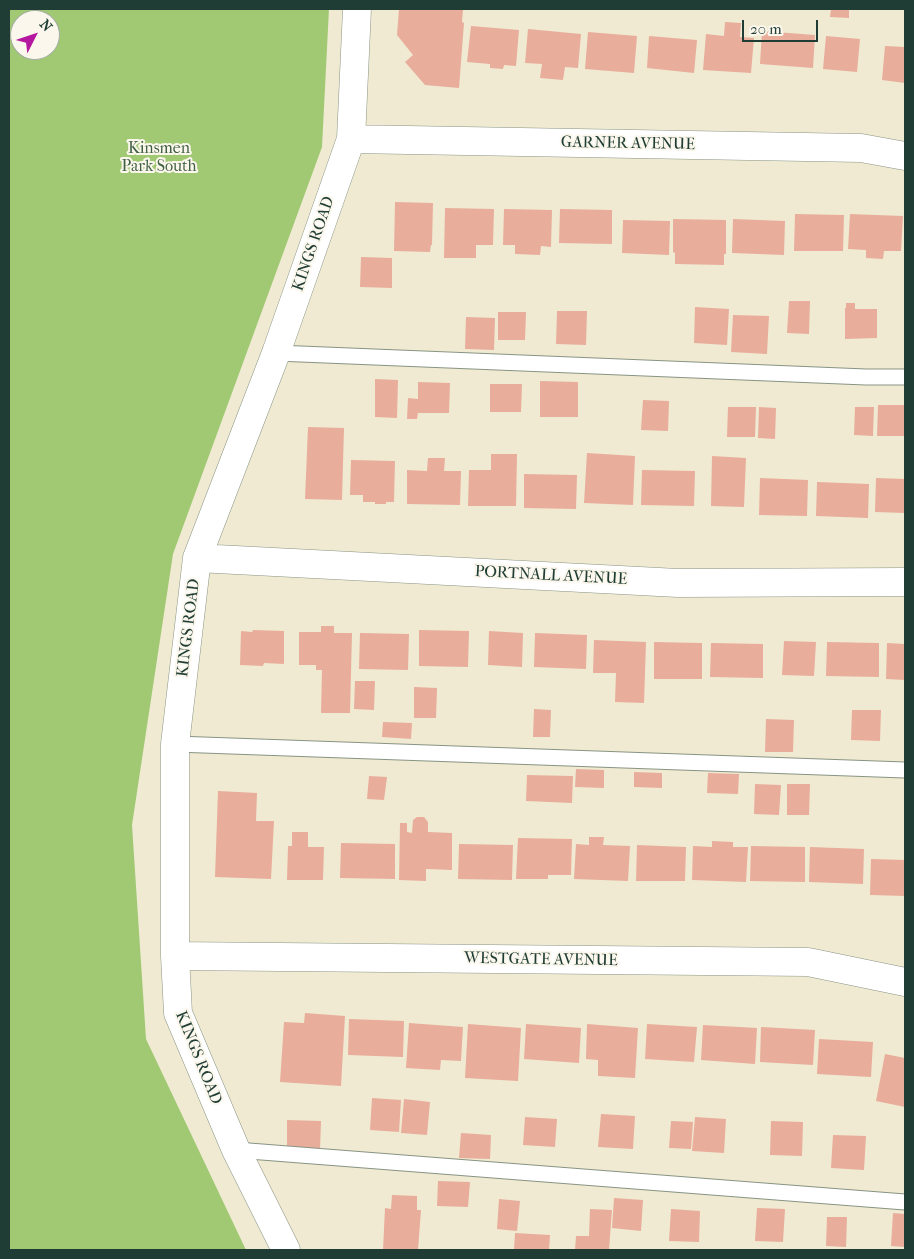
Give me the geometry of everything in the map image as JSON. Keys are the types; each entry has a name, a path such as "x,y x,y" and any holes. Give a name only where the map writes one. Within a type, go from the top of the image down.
{"street":[{"name":"KINGS ROAD","path":"286,1250 236,1150 178,1013 175,956 175,744 197,558 276,353 351,138 357,9"},
{"name":"GARNER AVENUE","path":"351,138 861,148 905,156"},
{"name":"PORTNALL AVENUE","path":"197,558 678,583 905,582"},
{"name":"WESTGATE AVENUE","path":"175,956 808,962 905,982"}],"lane":[{"path":"276,353 905,378"},
{"path":"175,744 905,770"},
{"path":"236,1150 905,1202"}],"green space":[{"name":"Kinsmen Park South","path":"9,9 329,9 322,147 173,554 132,825 146,1039 246,1250 9,1250"}],"building":[{"path":"399,9 463,9 462,22 464,23 459,88 425,85 405,62 413,55 397,35"},
{"path":"831,9 849,9 849,18 830,17"},
{"path":"725,22 741,23 740,37 754,38 751,73 703,70 706,34 724,36"},
{"path":"471,26 519,30 516,66 504,65 503,69 490,68 490,64 467,62"},
{"path":"528,29 581,34 578,68 565,67 563,80 540,78 542,64 525,63"},
{"path":"762,31 815,35 813,68 760,64"},
{"path":"588,32 637,36 634,73 585,69"},
{"path":"649,36 697,40 694,73 647,68"},
{"path":"826,36 860,39 857,72 823,69"},
{"path":"885,46 905,47 905,83 882,80"},
{"path":"395,202 433,203 432,245 430,252 394,251"},
{"path":"445,208 494,209 493,245 476,245 476,258 444,258"},
{"path":"504,209 552,210 551,247 541,246 540,255 515,254 515,245 503,245"},
{"path":"560,209 612,210 612,244 559,243"},
{"path":"795,214 844,215 843,251 794,251"},
{"path":"850,214 903,216 901,251 884,251 883,259 866,258 866,250 848,249"},
{"path":"673,219 726,220 726,254 724,254 724,265 675,264"},
{"path":"733,219 785,221 784,255 732,253"},
{"path":"623,220 670,221 669,255 622,253"},
{"path":"361,257 392,258 392,288 360,287"},
{"path":"789,301 810,301 809,334 787,333"},
{"path":"846,303 855,303 855,309 877,309 877,338 845,339"},
{"path":"695,307 729,309 727,345 694,343"},
{"path":"557,311 587,311 586,345 556,344"},
{"path":"498,312 526,312 525,340 498,340"},
{"path":"733,315 769,316 767,354 731,352"},
{"path":"466,317 495,318 494,350 465,349"},
{"path":"375,379 398,380 397,418 375,417"},
{"path":"540,381 578,382 578,417 540,417"},
{"path":"418,382 450,383 449,413 418,413 417,419 407,419 408,398 418,399"},
{"path":"490,384 522,384 521,412 490,412"},
{"path":"643,400 669,401 668,431 641,430"},
{"path":"878,405 905,405 904,436 877,436"},
{"path":"728,407 756,407 755,437 727,437"},
{"path":"759,407 776,408 775,439 758,438"},
{"path":"855,407 874,407 873,436 854,435"},
{"path":"308,427 344,428 342,500 305,499"},
{"path":"587,453 635,456 633,505 584,503"},
{"path":"491,454 517,454 516,506 468,506 469,470 491,470"},
{"path":"712,456 746,458 744,507 711,506"},
{"path":"428,458 445,458 444,471 461,471 460,505 407,504 407,470 427,471"},
{"path":"351,460 395,461 394,502 375,504 375,502 363,502 363,495 350,495"},
{"path":"642,470 695,471 694,506 641,505"},
{"path":"524,474 577,475 576,509 524,508"},
{"path":"760,478 808,480 807,516 759,515"},
{"path":"876,478 905,479 905,513 875,512"},
{"path":"817,482 869,484 868,518 816,516"},
{"path":"321,626 334,626 334,633 352,633 350,713 321,713 322,670 316,670 316,665 299,665 299,632 321,632"},
{"path":"253,630 284,631 284,664 264,663 263,666 240,665 241,631 252,632"},
{"path":"419,630 469,631 468,667 419,666"},
{"path":"489,631 523,633 522,667 488,665"},
{"path":"360,633 409,634 408,670 359,669"},
{"path":"535,633 587,635 586,669 534,667"},
{"path":"594,640 646,642 644,703 615,702 616,673 593,673"},
{"path":"784,641 816,642 814,676 782,675"},
{"path":"654,642 702,643 702,679 654,679"},
{"path":"827,642 879,643 879,677 826,676"},
{"path":"711,643 763,644 763,678 710,677"},
{"path":"887,643 905,644 905,680 886,679"},
{"path":"355,681 375,681 374,710 354,709"},
{"path":"414,687 437,688 436,718 414,718"},
{"path":"534,709 551,710 550,737 533,737"},
{"path":"852,710 881,710 880,741 851,740"},
{"path":"766,719 794,720 793,752 765,752"},
{"path":"383,722 412,723 411,739 382,737"},
{"path":"576,769 604,770 604,788 575,787"},
{"path":"634,772 662,773 662,788 634,787"},
{"path":"708,773 739,774 738,794 707,793"},
{"path":"527,775 573,776 572,803 526,801"},
{"path":"369,776 387,777 384,800 367,799"},
{"path":"755,784 781,785 779,815 754,814"},
{"path":"787,784 810,784 809,815 787,815"},
{"path":"218,791 257,793 256,821 274,821 271,879 215,877"},
{"path":"417,817 424,817 428,822 428,832 452,833 452,870 426,869 426,881 399,880 400,823 407,823 407,832 412,833 413,820"},
{"path":"292,832 308,832 308,847 324,847 323,880 287,880 288,846 292,846"},
{"path":"589,837 604,837 603,845 630,846 628,881 574,879 576,844 589,845"},
{"path":"518,838 572,839 571,875 548,875 548,879 516,879"},
{"path":"712,841 733,842 733,847 748,847 746,882 692,880 693,846 712,847"},
{"path":"341,843 395,844 395,879 340,878"},
{"path":"459,844 513,845 512,880 458,879"},
{"path":"637,845 686,847 685,881 636,881"},
{"path":"751,846 805,847 805,882 750,881"},
{"path":"810,847 864,849 863,884 809,882"},
{"path":"871,859 905,860 905,896 870,895"},
{"path":"305,1013 345,1016 341,1086 280,1082 284,1022 304,1023"},
{"path":"349,1019 404,1021 403,1057 348,1055"},
{"path":"409,1023 463,1027 461,1061 441,1060 440,1070 406,1068"},
{"path":"468,1024 521,1028 518,1081 465,1078"},
{"path":"526,1024 581,1028 579,1063 524,1059"},
{"path":"587,1024 638,1028 635,1078 598,1076 598,1060 586,1059"},
{"path":"647,1024 697,1027 694,1062 645,1059"},
{"path":"703,1025 757,1028 755,1064 701,1060"},
{"path":"761,1027 815,1030 813,1065 760,1062"},
{"path":"819,1039 873,1042 871,1077 817,1074"},
{"path":"885,1054 905,1058 905,1107 876,1101"},
{"path":"372,1098 401,1100 399,1132 370,1130"},
{"path":"404,1099 430,1102 427,1135 401,1133"},
{"path":"601,1114 635,1116 633,1149 598,1147"},
{"path":"525,1117 557,1119 555,1147 523,1145"},
{"path":"695,1117 726,1119 724,1153 692,1151"},
{"path":"287,1120 321,1121 320,1150 287,1149"},
{"path":"671,1121 693,1122 691,1149 669,1148"},
{"path":"771,1121 803,1122 802,1156 770,1155"},
{"path":"461,1133 491,1135 490,1159 459,1158"},
{"path":"833,1135 866,1136 864,1170 831,1168"},
{"path":"438,1181 470,1182 468,1207 437,1206"},
{"path":"392,1195 417,1196 417,1210 421,1210 418,1250 383,1250 385,1208 391,1209"},
{"path":"614,1198 643,1200 641,1231 612,1228"},
{"path":"499,1199 520,1201 517,1231 497,1229"},
{"path":"757,1208 785,1209 783,1242 755,1241"},
{"path":"590,1209 612,1210 609,1250 575,1250 576,1236 589,1236"},
{"path":"671,1209 700,1211 699,1242 669,1241"},
{"path":"893,1213 905,1214 905,1247 891,1246"},
{"path":"827,1217 847,1217 846,1247 826,1246"},
{"path":"515,1233 550,1235 549,1250 514,1250"}]}
